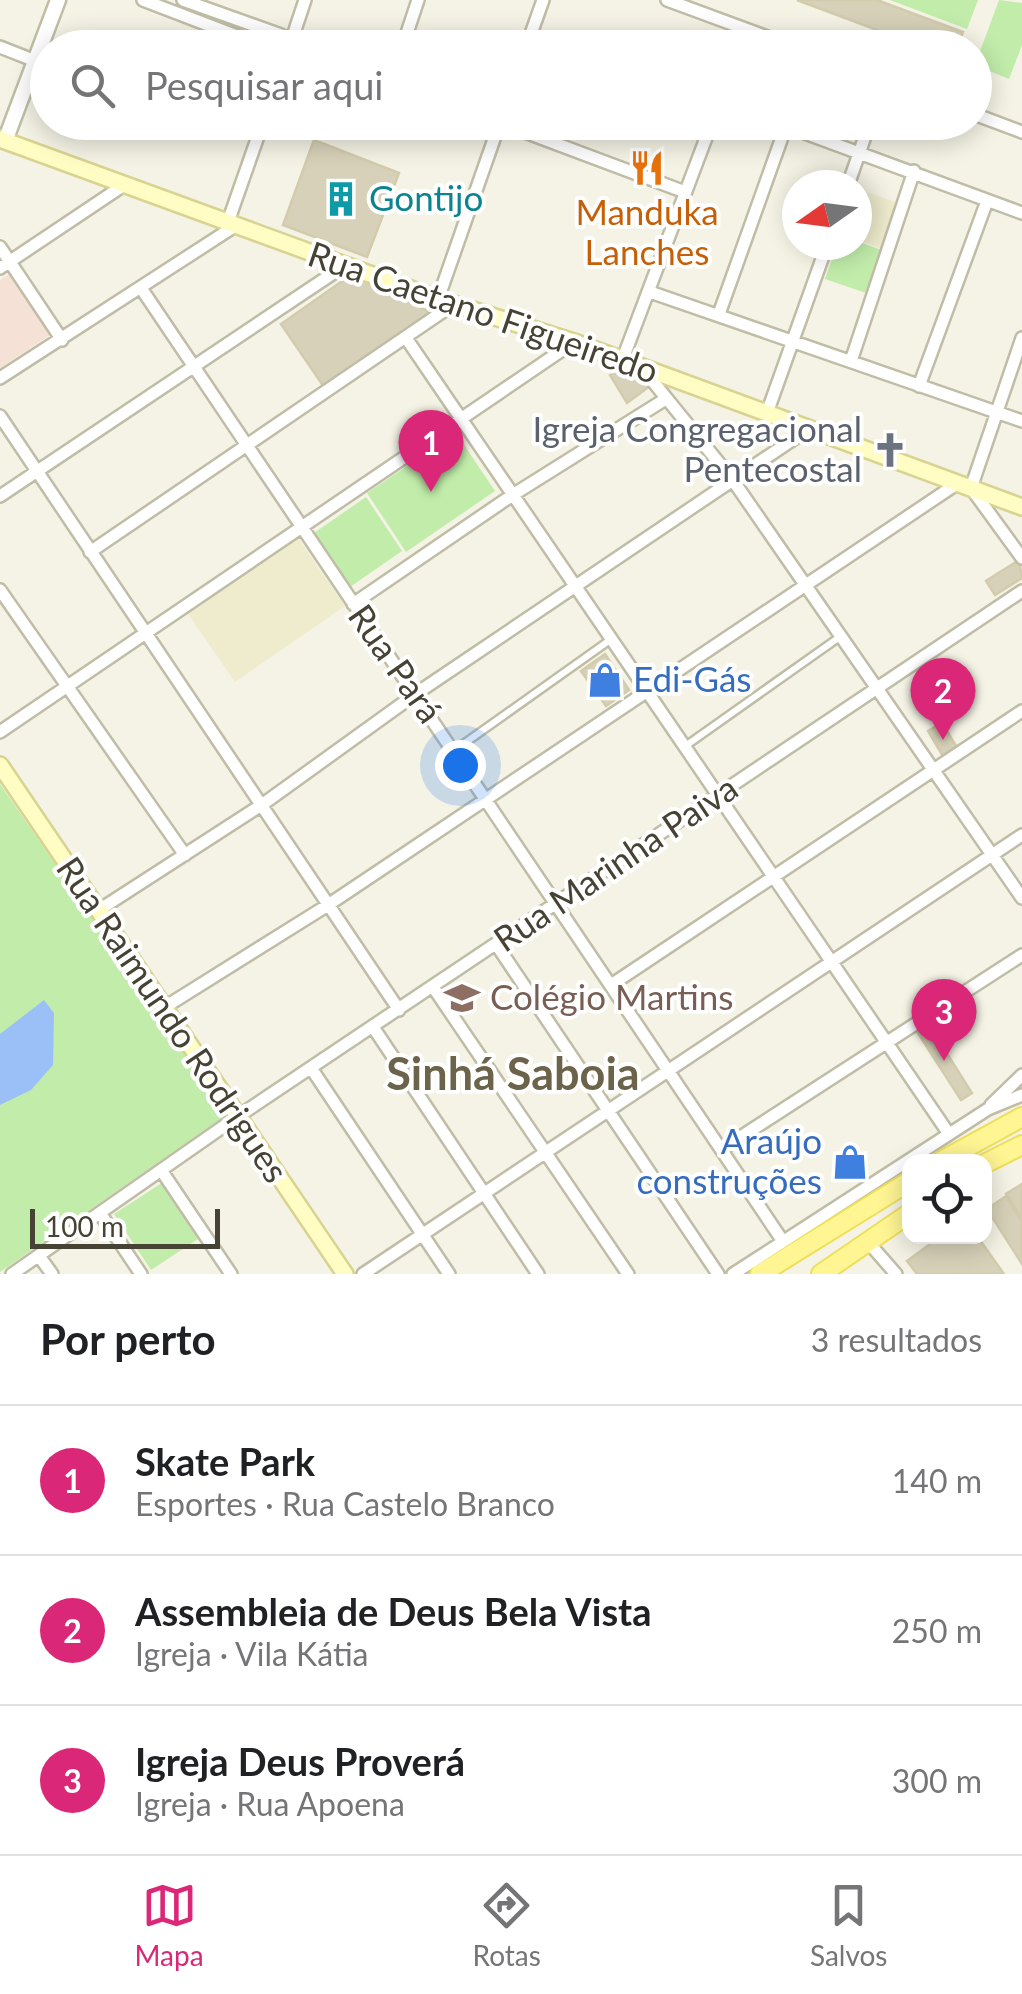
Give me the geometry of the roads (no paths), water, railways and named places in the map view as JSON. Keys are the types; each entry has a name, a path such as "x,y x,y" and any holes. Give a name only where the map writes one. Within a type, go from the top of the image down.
{"main road":[{"name":"Rua Caetano Figueiredo","path":"2,140 446,302 574,342 1022,507"},
{"name":"Rua Raimundo Rodrigues","path":"0,765 345,1274"},
{"path":"955,1154 1022,1117"},
{"path":"992,1160 1022,1144"},
{"path":"760,1274 902,1186"},
{"path":"821,1274 839,1268 902,1219"}],"street":[{"path":"46,30 58,0"},
{"path":"143,0 221,30"},
{"path":"183,0 265,30"},
{"path":"294,30 305,0"},
{"path":"408,30 418,0"},
{"path":"532,30 543,0"},
{"path":"667,0 748,30"},
{"path":"0,48 30,59"},
{"path":"2,140 30,68"},
{"path":"992,121 1022,132"},
{"path":"0,378 232,224 258,140"},
{"path":"90,552 406,338 446,302 494,140"},
{"path":"545,140 685,192"},
{"path":"622,361 705,140"},
{"path":"719,314 775,140"},
{"path":"827,140 1022,213"},
{"path":"853,170 863,140"},
{"path":"851,361 914,170"},
{"path":"5,265 124,184"},
{"path":"919,386 987,201"},
{"path":"0,247 5,265 62,340"},
{"path":"767,413 822,260"},
{"path":"0,496 347,264"},
{"name":"Rua Pará","path":"141,288 782,1240"},
{"path":"650,292 1022,421"},
{"path":"406,338 949,1134"},
{"path":"165,1007 328,904 805,583 964,485 1022,338"},
{"path":"0,732 574,342"},
{"path":"642,368 664,400 732,479 1022,898"},
{"path":"353,604 511,496 664,400"},
{"path":"0,416 399,1010"},
{"path":"98,910 263,804 417,693 807,430"},
{"path":"964,485 1022,558"},
{"path":"0,590 185,855"},
{"name":"Rua Marinha Paiva","path":"12,1274 237,1117 1022,591"},
{"path":"611,985 1022,710"},
{"path":"363,1274 1022,835"},
{"path":"496,944 718,1274"},
{"path":"722,1150 1022,955"},
{"path":"434,986 628,1274"},
{"path":"372,1028 538,1274"},
{"path":"311,1068 449,1274"},
{"path":"732,1274 988,1108 1022,1075"},
{"path":"988,1108 1022,1095"},
{"path":"161,1170 232,1274"},
{"path":"100,1213 142,1274"},
{"path":"868,1242 896,1274"},
{"path":"39,1256 52,1274"}],"lane":[{"path":"684,748 842,636"},
{"path":"455,750 610,640"}],"water":[{"path":"44,1000 54,1013 53,1065 31,1090 0,1105 0,1034"}],"place":[{"name":"Manduka Lanches","path":"647,168"},
{"name":"Gontijo","path":"341,199"},
{"name":"Igreja Congregacional Pentecostal","path":"890,450"},
{"name":"Skate Park","path":"431,492"},
{"name":"Edi-Gás","path":"605,680"},
{"name":"Assembleia de Deus Bela Vista","path":"943,740"},
{"name":"Colégio Martins","path":"462,998"},
{"name":"Igreja Deus Proverá","path":"944,1061"},
{"name":"Araújo construções","path":"850,1162"}],"district":[{"name":"Sinhá Saboia","path":"513,1074"}]}
